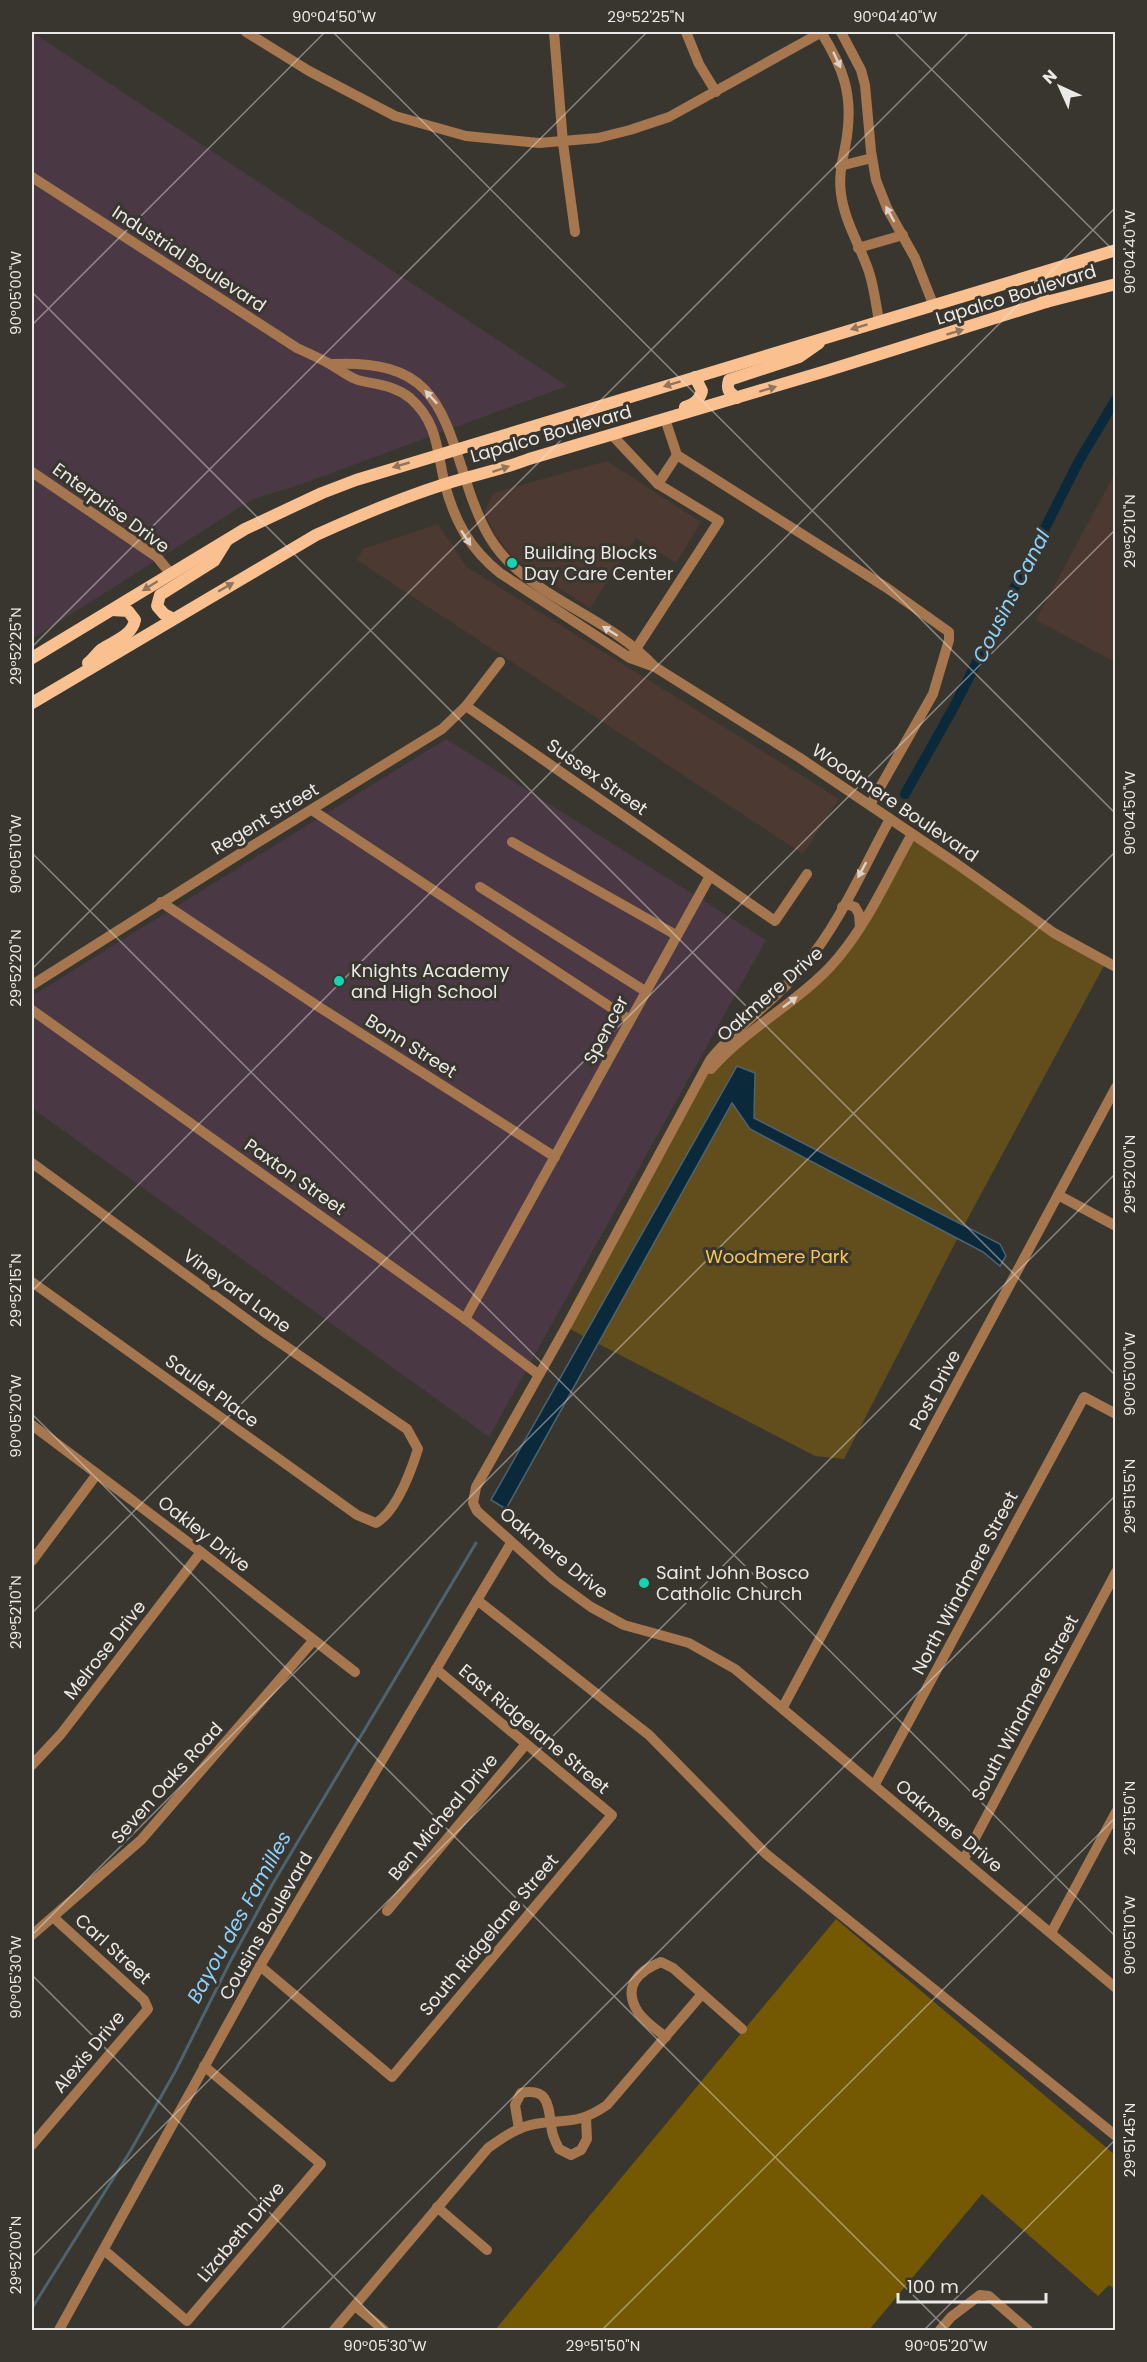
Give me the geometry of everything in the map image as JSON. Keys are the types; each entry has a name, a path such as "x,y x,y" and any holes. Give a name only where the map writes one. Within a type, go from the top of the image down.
{"main road":[{"name":"Lapalco Boulevard","path":"32,658 228,539 322,493 393,468 1116,250"},
{"path":"1046,302 1040,292 1040,284 1060,277 1095,256"},
{"name":"Lapalco Boulevard","path":"32,702 316,534 366,513 445,484 493,472 1046,302 1100,289 1116,282"},
{"path":"737,398 729,393 727,387 729,380 799,357 827,337"},
{"path":"577,446 613,427 693,405 700,399 702,391 695,377"},
{"path":"172,618 164,614 158,606 160,595 214,561 228,539"},
{"path":"77,675 100,650 128,633 134,626 135,620 128,611 111,610"}],"street":[{"path":"246,32 309,71 395,116 466,136 539,143 598,138 669,117 822,32 837,57 846,79 850,110 847,138 840,166 841,195 851,235 869,272 879,321"},
{"path":"554,32 563,142 574,232"},
{"path":"686,32 699,64 716,92"},
{"path":"842,32 861,70 867,95 876,180 887,208 915,258 933,304"},
{"path":"849,100 867,95"},
{"path":"840,166 872,158"},
{"name":"Industrial Boulevard","path":"32,177 297,348 356,380 383,384 409,398 429,419 435,432 445,484"},
{"path":"858,248 903,235"},
{"name":"Industrial Boulevard","path":"330,364 376,365 393,369 410,377 436,402 446,419 465,478"},
{"path":"665,419 677,455 887,588 948,632 949,640 933,694 870,806"},
{"path":"612,435 658,484 718,521 630,658"},
{"path":"658,484 677,455"},
{"name":"Enterprise Drive","path":"32,472 158,557 170,573"},
{"name":"Woodmere Boulevard","path":"465,478 483,528 505,558 531,581 637,647 655,667"},
{"name":"Woodmere Boulevard","path":"445,484 463,534 484,561 515,584 630,658 655,667 800,759 1054,933 1116,967"},
{"name":"Regent Street","path":"32,985 161,902 442,729 466,706 500,662"},
{"name":"Sussex Street","path":"466,706 710,876"},
{"path":"312,810 630,1020"},
{"name":"Oakmere Drive","path":"890,819 816,951 802,968 710,1060 473,1496 477,1511 511,1543 554,1580 608,1618 624,1625 666,1635 706,1651 735,1669 1116,1988"},
{"name":"Oakmere Drive","path":"699,1082 746,1034 792,1001 830,968 860,927 912,834"},
{"path":"512,842 676,935"},
{"path":"710,876 775,921 807,874"},
{"name":"Spencer","path":"465,1319 710,876"},
{"path":"480,887 645,991"},
{"name":"Bonn Street","path":"161,902 316,1005 555,1157"},
{"path":"842,907 851,904 855,907 859,914 860,927"},
{"name":"Paxton Street","path":"32,1010 465,1319 538,1374"},
{"name":"Post Drive","path":"783,1707 1114,1094"},
{"name":"Vineyard Lane","path":"32,1163 263,1331 407,1429 418,1449 409,1477 384,1518 376,1523"},
{"path":"1058,1195 1116,1226"},
{"name":"Saulet Place","path":"32,1282 357,1515 376,1523"},
{"name":"North Windmere Street","path":"875,1784 1084,1397 1116,1414"},
{"name":"Oakley Drive","path":"32,1425 355,1672"},
{"path":"32,1561 98,1474"},
{"name":"Cousins Boulevard","path":"59,2331 260,1966 511,1543"},
{"name":"Melrose Drive","path":"32,1765 61,1734 201,1552"},
{"name":"South Windmere Street","path":"964,1859 1116,1572"},
{"path":"477,1600 650,1735 766,1854 1116,2136"},
{"name":"Seven Oaks Road","path":"32,1935 141,1840 313,1641"},
{"name":"East Ridgelane Street","path":"436,1669 612,1815"},
{"name":"Ben Micheal Drive","path":"387,1911 526,1744"},
{"path":"1051,1933 1116,1812"},
{"name":"South Ridgelane Street","path":"260,1966 392,2077 612,1815"},
{"name":"Carl Street","path":"53,1917 144,2000 148,2009"},
{"path":"666,2037 637,2010 632,1992 634,1982 641,1971 661,1962 673,1968 742,2029"},
{"path":"334,2331 488,2148 519,2128 585,2118 613,2100 702,1994"},
{"name":"Alexis Drive","path":"32,2145 148,2009"},
{"name":"Lizabeth Drive","path":"104,2250 187,2321 321,2164 204,2066"},
{"path":"519,2128 515,2104 521,2093 532,2091 542,2096 549,2105 552,2134 559,2149 571,2155 581,2150 587,2139 585,2118"},
{"path":"437,2207 487,2250"},
{"path":"940,2331 951,2317 980,2295 989,2296 1028,2331"},
{"path":"355,2306 384,2331"}],"shaded area":[{"path":"32,32 567,386 299,485 253,499 32,639"},
{"path":"607,461 701,522 676,563 636,538 590,608 513,558 497,537 484,513 493,493"},
{"path":"1115,473 1115,662 1036,620"},
{"path":"438,524 467,567 839,799 803,854 357,560 363,549"},
{"path":"446,739 766,940 489,1437 32,1108 32,996"},
{"path":"836,1919 1115,2155 1115,2289 1109,2285 1098,2296 982,2194 869,2330 495,2330"}],"green space":[{"name":"Woodmere Park","path":"912,834 1106,962 968,1218 844,1459 815,1456 566,1327 699,1082 716,1063 830,968"}],"water":[{"path":"737,1066 755,1073 754,1118 1000,1244 1006,1256 1000,1266 983,1252 750,1129 732,1103 506,1509 491,1500"}],"waterway":[{"name":"Cousins Canal","path":"905,794 955,705 1079,461 1116,399"},
{"name":"Bayou des Familles","path":"32,2308 131,2150 176,2070 230,1962 272,1885 476,1543"}],"place":[{"name":"Building Blocks Day Care Center","path":"512,563"},
{"name":"Knights Academy and High School","path":"339,981"},
{"name":"Saint John Bosco Catholic Church","path":"644,1583"}]}
